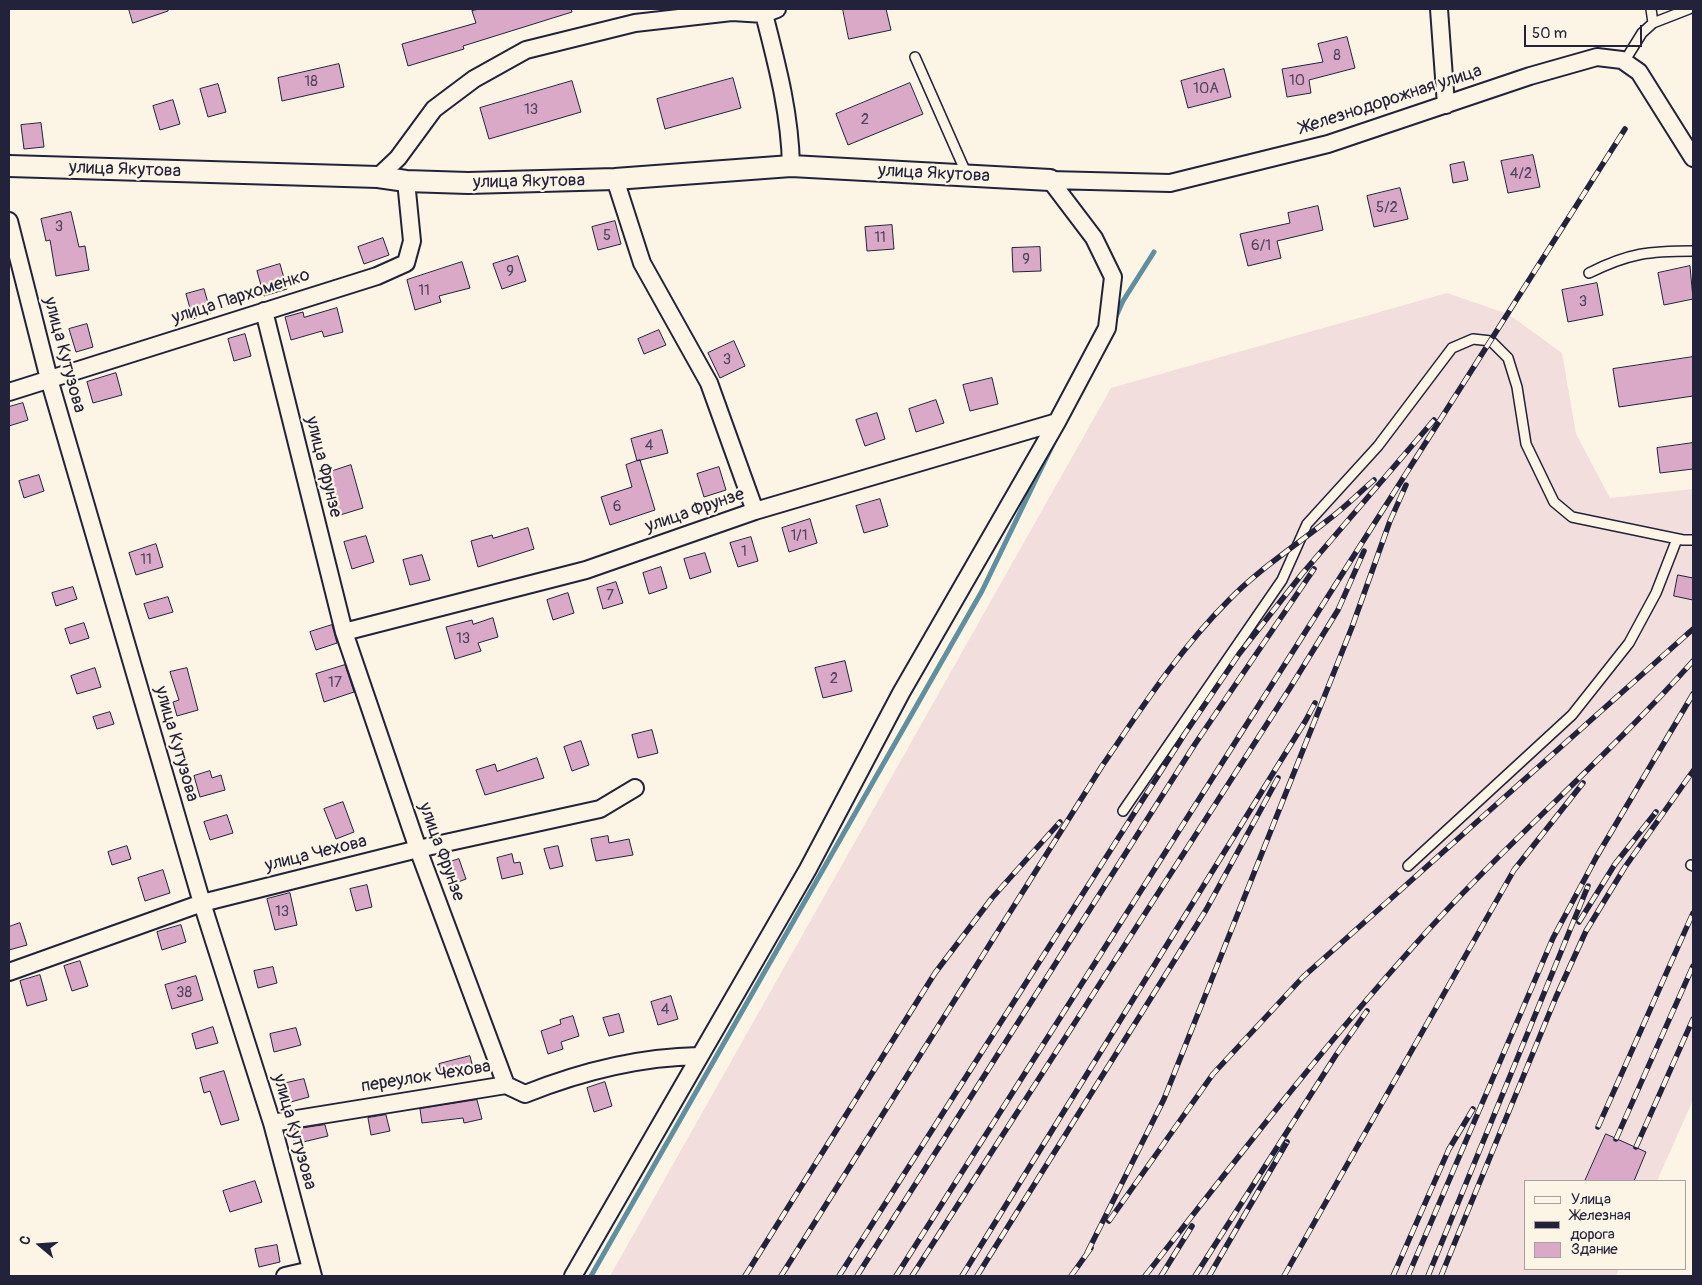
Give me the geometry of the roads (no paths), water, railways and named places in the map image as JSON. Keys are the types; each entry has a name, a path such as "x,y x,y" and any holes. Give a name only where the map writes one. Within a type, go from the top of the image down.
{"street":[{"path":"1439,9 1446,105"},
{"path":"378,177 398,158 434,110 474,79 526,50 635,23 732,12 770,11 783,84 790,137 791,166"},
{"name":"Железнодорожная улица","path":"1050,180 1170,183 1328,144 1530,76 1597,56 1624,62 1639,72 1693,158"},
{"name":"улица Якутова","path":"9,166 378,177 406,181 468,183 615,180 791,166 1050,180"},
{"path":"615,180 642,263 709,383 755,511"},
{"path":"573,1276 808,869 901,693 1057,422 1107,328 1113,277 1094,238 1050,180"},
{"name":"улица Пархоменко","path":"9,392 377,276 406,263 412,241 406,181"},
{"name":"улица Кутузова","path":"9,221 49,379 202,903 272,1123 312,1273"},
{"name":"улица Фрунзе","path":"264,311 344,632 418,849 506,1085"},
{"name":"улица Фрунзе","path":"344,632 586,570 755,511 1057,422"},
{"name":"улица Чехова","path":"9,972 202,903 418,849 600,809 635,788"},
{"name":"переулок Чехова","path":"272,1123 506,1085 525,1094 562,1079 642,1060 699,1056"},
{"path":"285,1276 312,1273"}],"lane":[{"path":"1651,9 1653,23"},
{"path":"1624,62 1642,33 1653,23 1689,9"},
{"path":"915,57 967,175"},
{"path":"1589,273 1618,259 1656,251 1693,251"},
{"path":"1123,811 1282,580 1308,524 1378,446 1452,348 1473,339 1491,340 1508,358 1517,387 1526,444 1554,502 1572,517 1677,539 1693,540"},
{"path":"1408,866 1572,716 1628,643 1656,593 1677,539"}],"waterway":[{"path":"1114,321 1123,301 1154,252"},
{"path":"591,1276 982,591 1056,438"}],"railway":[{"path":"896,1276 1625,129"},
{"path":"839,1276 1184,735 1239,654 1302,574 1434,420"},
{"path":"781,1276 1102,766 1161,680 1193,639 1240,590 1334,515 1374,480"},
{"path":"1087,1253 1164,1099 1352,627 1390,521 1406,485"},
{"path":"912,1276 1290,688 1338,610 1364,551"},
{"path":"857,1276 1195,744 1314,569"},
{"path":"1109,1221 1213,1074 1303,977 1693,629"},
{"path":"1145,1276 1309,1069 1412,948 1481,875 1624,734 1693,661"},
{"path":"1408,1276 1553,938 1597,856 1693,694"},
{"path":"962,1276 1315,703"},
{"path":"1441,1276 1556,997 1586,931 1625,867 1693,771"},
{"path":"977,1276 1206,910 1278,778"},
{"path":"1284,1276 1514,870 1583,783"},
{"path":"1579,922 1615,864 1656,812"},
{"path":"745,1276 935,973 992,898 1060,822"},
{"path":"1428,1276 1588,886"},
{"path":"1598,1127 1693,913"},
{"path":"1616,1139 1693,966"},
{"path":"1195,1276 1336,1055 1367,1011"},
{"path":"1636,1147 1693,1019"},
{"path":"1393,1276 1449,1149 1473,1109"},
{"path":"1209,1276 1287,1142"},
{"path":"1161,1276 1192,1226"},
{"path":"1071,1276 1091,1248"}]}
